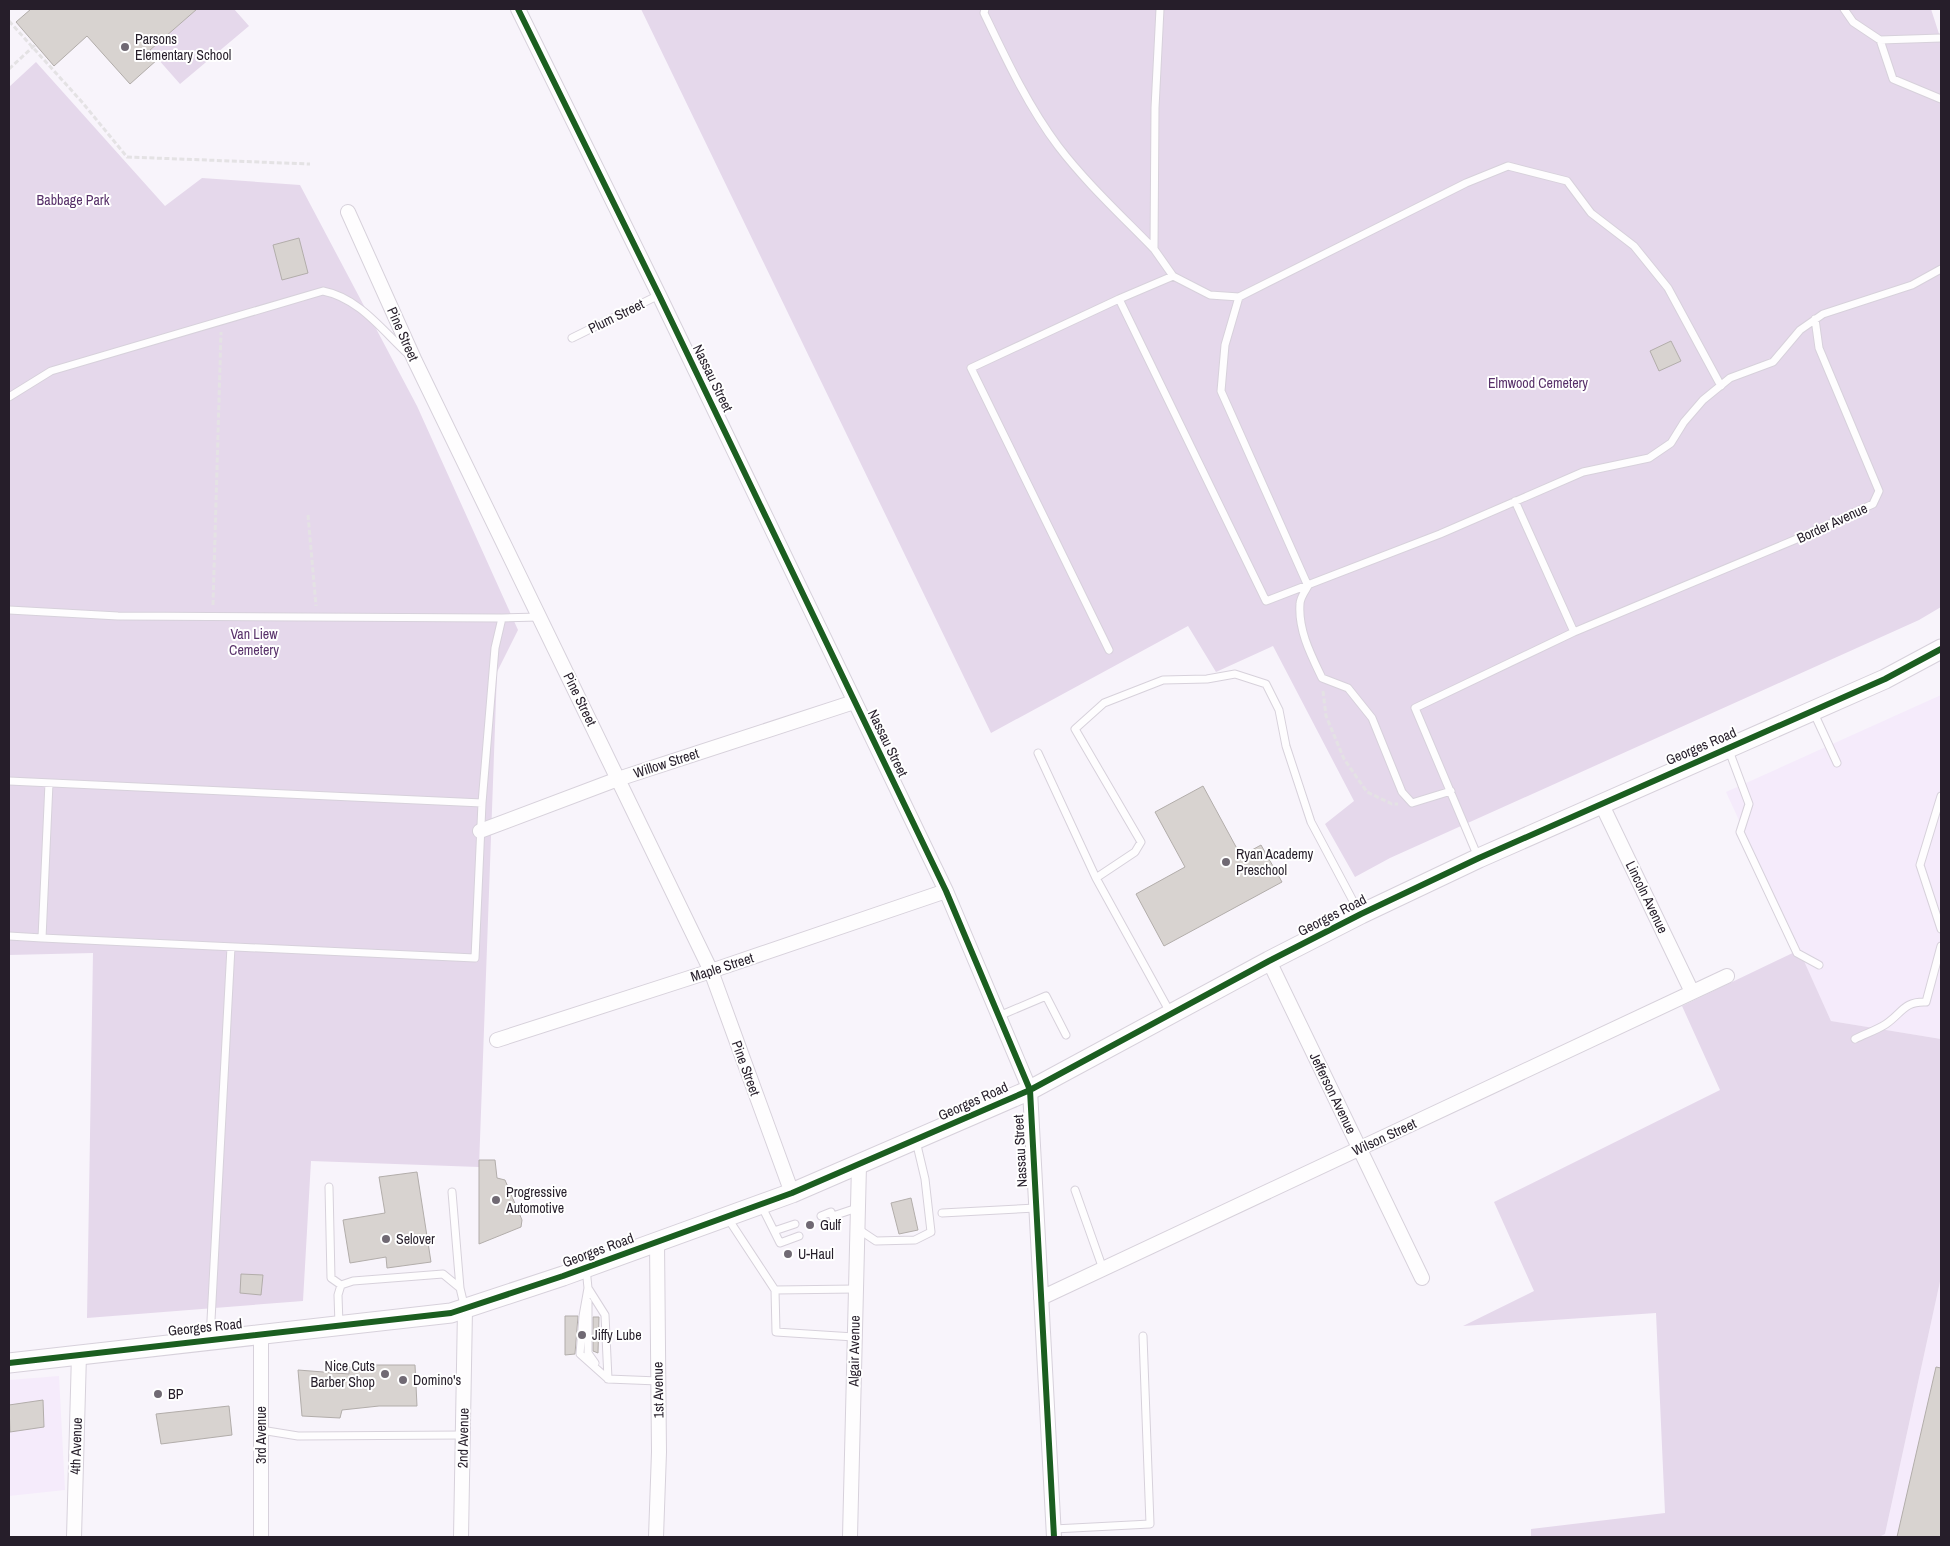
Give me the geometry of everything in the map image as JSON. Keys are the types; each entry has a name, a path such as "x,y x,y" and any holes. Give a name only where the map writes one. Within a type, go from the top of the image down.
{"street":[{"name":"Nassau Street","path":"518,9 659,295 946,891 1030,1090 1054,1533"},
{"name":"Pine Street","path":"348,212 416,362 711,971 792,1193"},
{"name":"Georges Road","path":"9,1363 465,1309 586,1268 792,1193 1030,1090 1269,961 1478,858 1885,679 1941,650"},
{"name":"Willow Street","path":"480,831 618,779 854,702"},
{"name":"Lincoln Avenue","path":"1601,803 1692,992"},
{"name":"Maple Street","path":"497,1040 711,971 946,891"},
{"name":"Jefferson Avenue","path":"1269,961 1422,1278"},
{"name":"Wilson Street","path":"1041,1298 1727,976"},
{"name":"Algair Avenue","path":"850,1537 859,1165"},
{"name":"1st Avenue","path":"656,1537 657,1242"},
{"name":"2nd Avenue","path":"461,1537 465,1309"},
{"name":"3rd Avenue","path":"261,1334 261,1537"},
{"name":"4th Avenue","path":"74,1537 79,1354"}],"lane":[{"path":"1154,249 1155,108 1160,9"},
{"path":"1844,9 1854,22 1880,40 1941,38"},
{"path":"983,10 1011,69 1058,145 1090,183 1154,249 1173,276 1210,295 1240,297 1466,183 1508,166 1567,181 1591,213 1634,246 1668,288 1721,386"},
{"path":"1880,40 1893,79 1941,99"},
{"path":"1119,299 1266,601 1440,534 1583,472 1649,458 1671,443 1684,422 1730,378 1774,362 1800,330 1815,319 1823,314 1912,285 1941,269"},
{"path":"1109,650 971,368 1173,276"},
{"path":"9,397 51,371 323,291 339,294 360,307 416,362"},
{"name":"Plum Street","path":"572,338 659,295"},
{"path":"1240,297 1225,345 1221,390 1308,586"},
{"name":"Border Avenue","path":"1451,791 1415,708 1574,632 1799,538 1873,504 1879,491 1819,348 1815,319"},
{"path":"1516,501 1574,632"},
{"path":"1308,586 1300,602 1303,633 1322,678 1348,688 1372,718 1402,792 1412,803 1451,791 1478,858"},
{"path":"9,610 92,616 540,617"},
{"path":"9,936 476,958 482,803 495,648 502,618"},
{"path":"1096,878 1135,852 1140,842 1075,729 1104,703 1163,680 1207,680 1235,674 1266,684 1279,710 1286,746 1311,822 1361,914"},
{"path":"1813,711 1837,763"},
{"path":"1728,748 1749,804 1740,832 1797,953 1819,966"},
{"path":"1038,753 1096,878 1171,1014"},
{"path":"9,781 482,803"},
{"path":"42,938 49,783"},
{"path":"1941,796 1920,865 1941,929"},
{"path":"1855,1039 1887,1023 1903,1008 1914,1002 1926,1002 1941,946"},
{"path":"210,1339 231,947"},
{"path":"999,1016 1046,996 1066,1035"},
{"path":"857,1229 876,1241 915,1240 931,1232 925,1179 916,1140"},
{"path":"329,1187 331,1278 341,1285"},
{"path":"1075,1190 1103,1269"},
{"path":"452,1192 460,1288 465,1309"},
{"path":"760,1204 780,1243 799,1236"},
{"path":"833,1216 857,1208"},
{"path":"942,1213 1036,1208"},
{"path":"821,1216 831,1212 835,1222 824,1226"},
{"path":"727,1216 776,1290 776,1332 854,1338"},
{"path":"774,1231 795,1224"},
{"path":"586,1268 588,1288 588,1353 608,1380"},
{"path":"341,1285 353,1281 443,1274 460,1288"},
{"path":"339,1325 338,1295 341,1285"},
{"path":"588,1288 605,1315 608,1380"},
{"path":"776,1290 856,1289"},
{"path":"1054,1533 1150,1524 1143,1336"},
{"path":"608,1380 658,1381"},
{"path":"261,1430 298,1436 463,1435"}],"path":[{"path":"9,21 82,102 127,157 310,164"},
{"path":"9,69 35,44"},
{"path":"213,616 222,321"},
{"path":"308,515 317,616"},
{"path":"1322,678 1326,716 1344,759 1366,792 1392,804 1412,803"}],"shaded area":[{"path":"1941,695 1941,1039 1831,1021 1726,792"},
{"path":"1941,1277 1941,1537 1879,1537 1885,1534"},
{"path":"59,1376 65,1490 9,1496 9,1380"}],"green space":[{"path":"197,9 234,9 249,26 180,84 150,50"},
{"name":"Elmwood Cemetery","path":"641,9 1931,9 1941,40 1941,607 1919,620 1390,858 1355,877 1325,824 1354,801 1273,646 1216,672 1188,626 991,733"},
{"name":"Van Liew Cemetery","path":"36,62 165,206 202,178 300,185 417,406 518,630 497,672 479,1167 311,1161 303,1301 87,1318 93,953 9,955 9,87"},
{"path":"1799,950 1831,1021 1941,1039 1941,1277 1885,1534 1879,1537 1531,1537 1531,1529 1665,1513 1656,1313 1463,1326 1534,1291 1494,1202 1720,1090 1682,1006"}],"building":[{"name":"Parsons Elementary School","path":"31,9 197,9 150,50 158,59 130,84 87,36 54,66 16,22"},
{"path":"299,238 308,273 282,280 273,245"},
{"path":"1671,341 1681,361 1659,371 1650,351"},
{"name":"Ryan Academy Preschool","path":"1203,786 1241,856 1261,845 1282,882 1164,946 1136,894 1185,867 1155,812"},
{"name":"Progressive Automotive","path":"479,1160 495,1160 497,1178 505,1180 522,1220 521,1227 479,1244"},
{"name":"Selover","path":"417,1172 431,1262 387,1268 386,1257 350,1263 343,1220 385,1213 379,1177"},
{"path":"911,1198 918,1230 899,1234 891,1203"},
{"path":"241,1274 263,1275 261,1295 240,1293"},
{"path":"565,1316 578,1316 575,1354 565,1355"},
{"path":"593,1317 599,1317 598,1353 593,1351"},
{"path":"366,1365 415,1365 417,1406 379,1406 342,1410 340,1418 302,1416 298,1370 349,1374 349,1367 365,1369"},
{"path":"1936,1367 1941,1368 1941,1537 1897,1537"},
{"path":"43,1400 44,1427 10,1432 9,1405"},
{"path":"229,1406 232,1435 161,1444 156,1414"}],"cycle path":[{"path":"518,9 659,295 946,891 1030,1090 1054,1537"},
{"path":"9,1363 451,1313 563,1276 792,1193 1030,1090 1269,961 1361,914 1479,858 1885,679 1941,649"}],"place":[{"name":"Parsons Elementary School","path":"125,47"},
{"name":"Ryan Academy Preschool","path":"1226,862"},
{"name":"Progressive Automotive","path":"496,1200"},
{"name":"Gulf","path":"810,1225"},
{"name":"Selover","path":"386,1239"},
{"name":"U-Haul","path":"788,1254"},
{"name":"Jiffy Lube","path":"582,1335"},
{"name":"Nice Cuts Barber Shop","path":"385,1374"},
{"name":"Domino's","path":"403,1380"},
{"name":"BP","path":"158,1394"}],"park label":[{"name":"Babbage Park","path":"73,200"}]}
